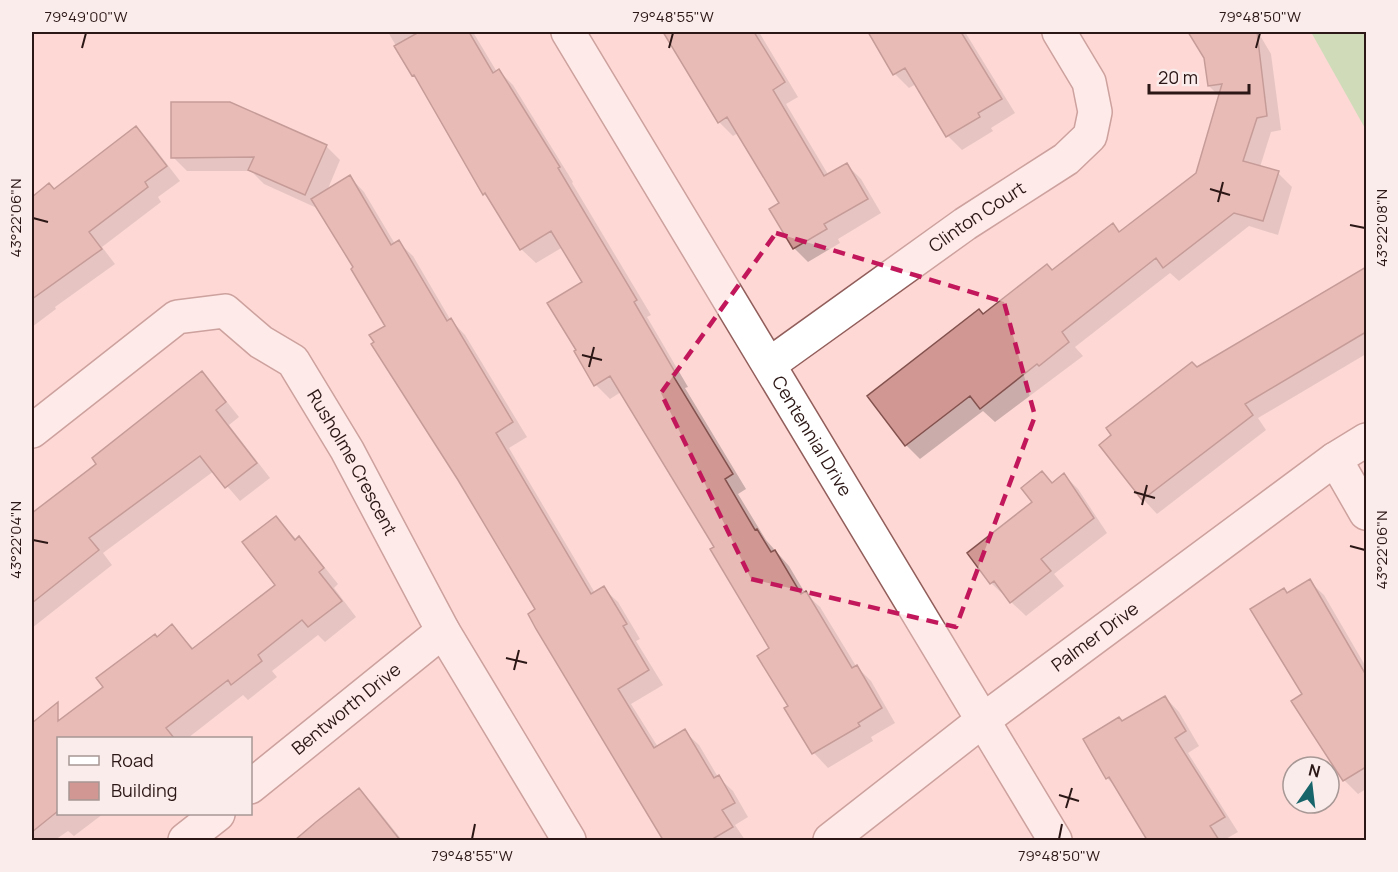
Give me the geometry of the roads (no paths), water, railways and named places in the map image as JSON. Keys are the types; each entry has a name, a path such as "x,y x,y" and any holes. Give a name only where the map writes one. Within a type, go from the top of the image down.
{"street":[{"name":"Centennial Drive","path":"568,32 1055,840"},
{"name":"Clinton Court","path":"770,364 965,224 1066,159 1090,136 1095,112 1089,82 1059,32"},
{"name":"Rusholme Crescent","path":"32,431 177,317 225,311 261,342 293,361 347,450 443,631 569,840"},
{"name":"Palmer Drive","path":"830,840 982,721 1335,459 1366,440"},
{"path":"1335,459 1366,513"},
{"name":"Bentworth Drive","path":"252,785 443,631"},
{"path":"185,840 216,815"}]}
